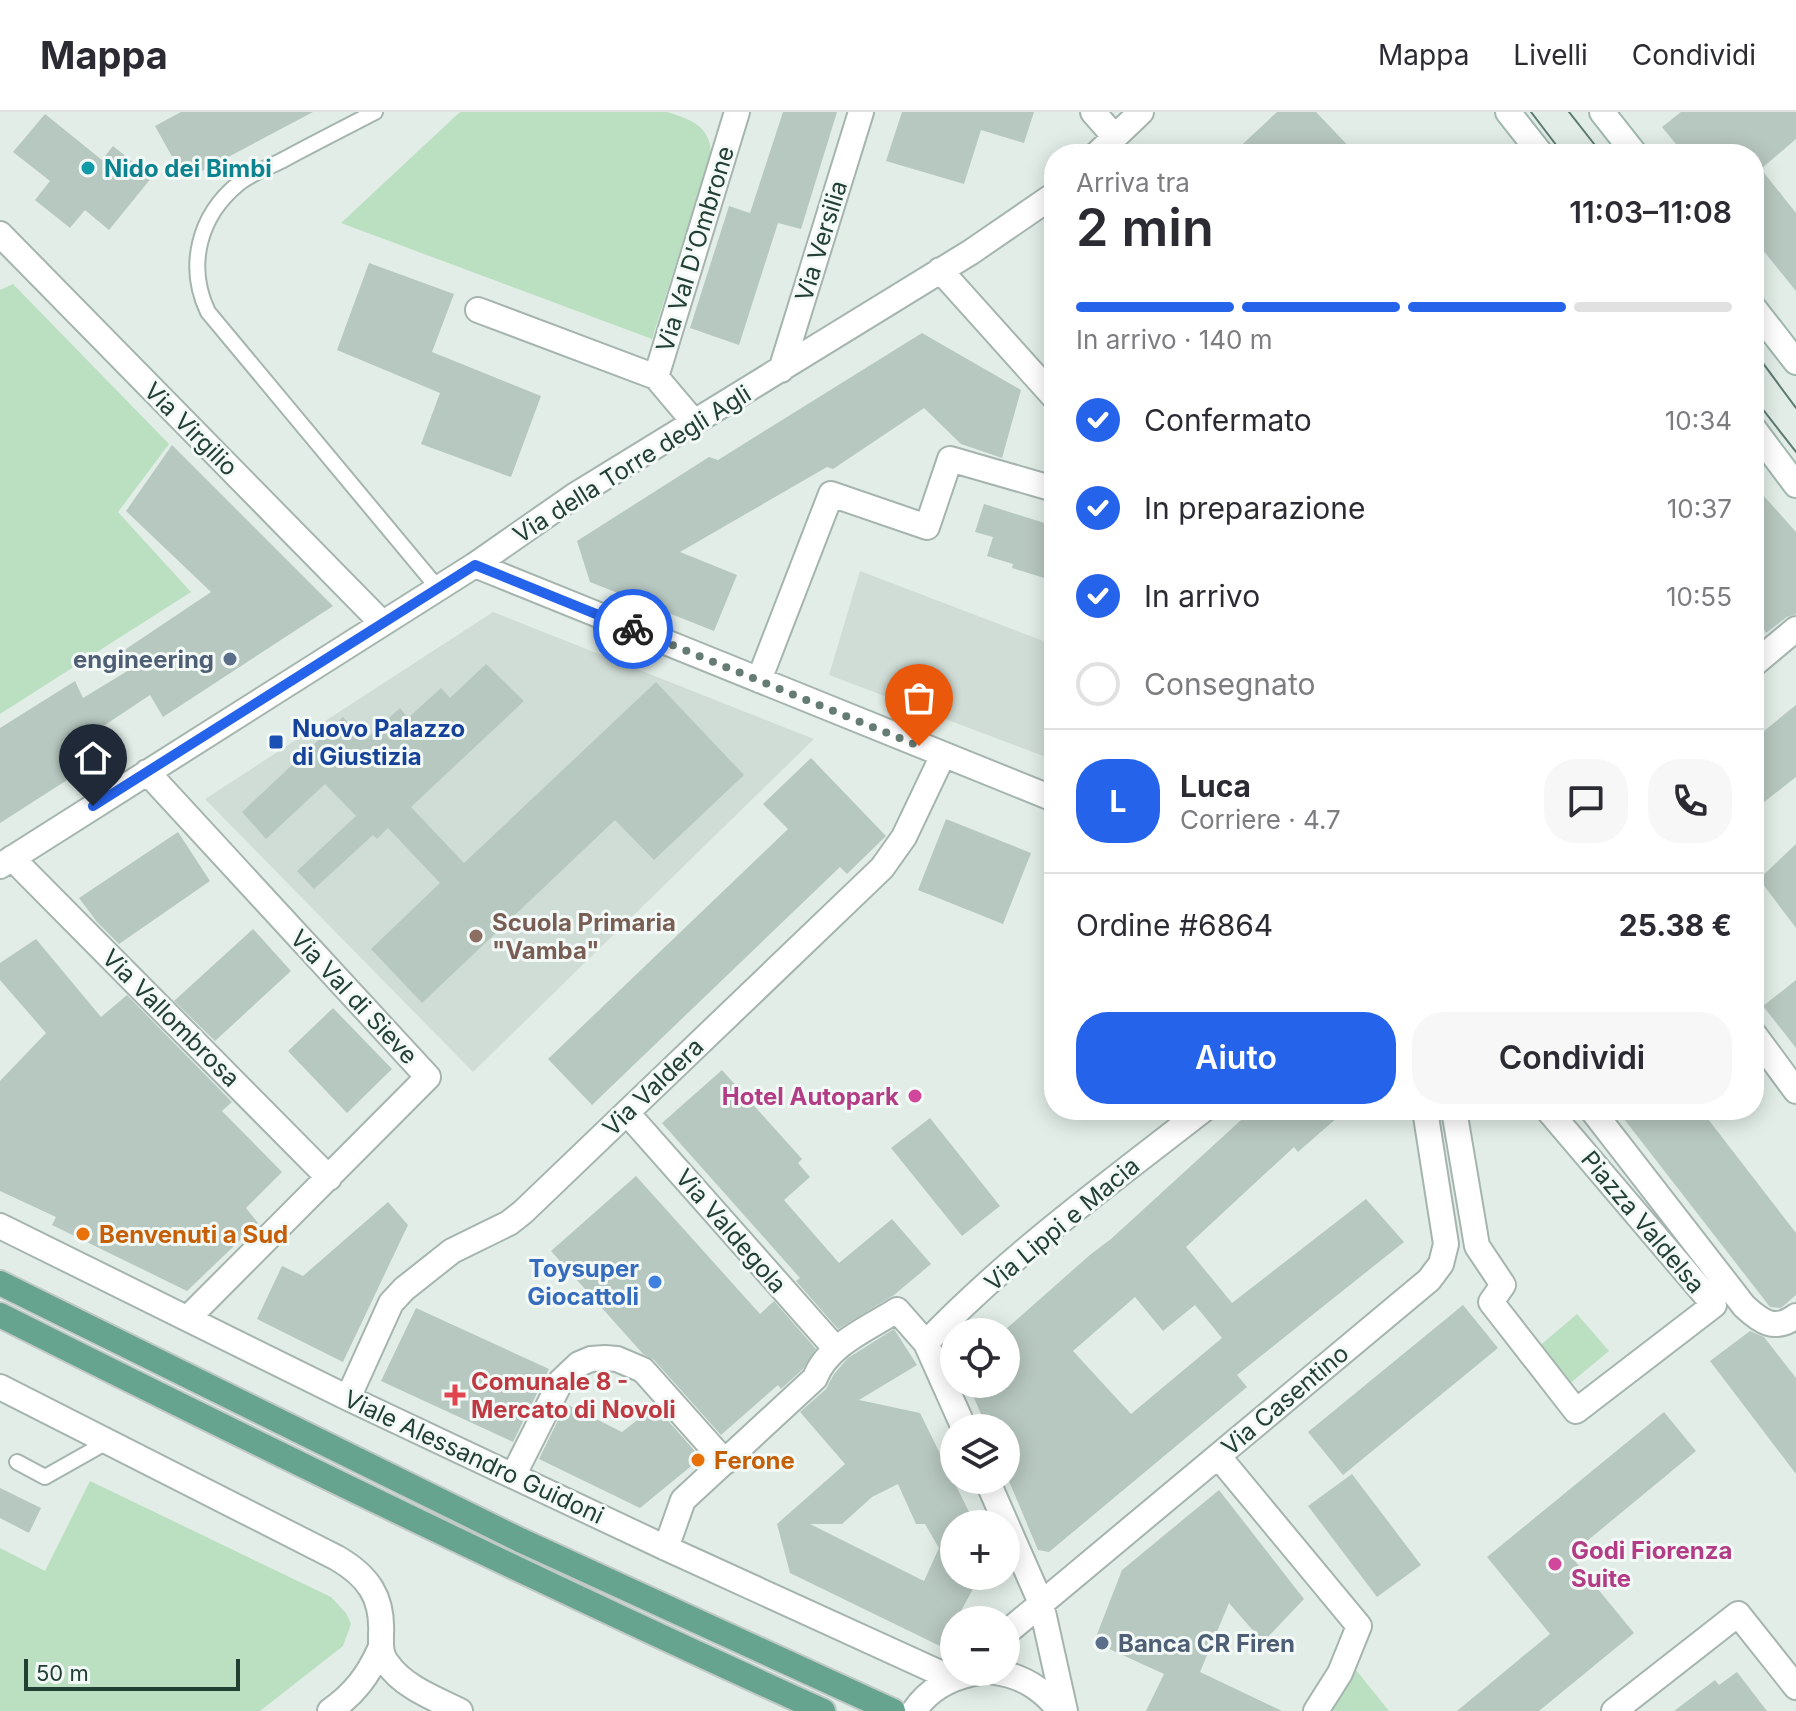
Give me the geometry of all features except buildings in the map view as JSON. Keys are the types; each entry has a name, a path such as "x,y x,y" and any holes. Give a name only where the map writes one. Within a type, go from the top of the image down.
{"main road":[{"path":"0,1283 520,1540 893,1711"},
{"path":"0,1315 208,1420 625,1621 823,1711"}],"street":[{"name":"Via Val D'Ombrone","path":"694,422 656,377 737,112"},
{"name":"Via Versilia","path":"781,370 861,112"},
{"path":"1093,112 1115,137"},
{"path":"1108,144 1141,112"},
{"path":"1508,112 1533,144"},
{"path":"1602,112 1627,144"},
{"name":"Via della Torre degli Agli","path":"6,862 475,565 561,504 1044,205"},
{"name":"Via Virgilio","path":"0,234 382,623"},
{"path":"940,270 1044,386"},
{"path":"478,310 656,377"},
{"path":"1764,321 1796,362"},
{"path":"1764,442 1796,485"},
{"path":"759,680 831,494 927,527 950,459 1044,486"},
{"path":"475,565 1044,795"},
{"path":"1764,656 1796,629"},
{"name":"Via Valdera","path":"348,1398 391,1303 452,1251 509,1223 523,1212 882,868 904,837 943,755"},
{"name":"Via Val di Sieve","path":"147,772 428,1077 188,1318"},
{"name":"Via Vallombrosa","path":"6,862 329,1178"},
{"path":"1764,1048 1796,1091"},
{"name":"Via Valdegola","path":"627,1113 836,1349"},
{"name":"Via Lippi e Macia","path":"926,1343 1055,1226 1190,1120"},
{"name":"Via Casentino","path":"1020,1620 1429,1280 1441,1264 1446,1244 1427,1120"},
{"name":"Piazza Valdelsa","path":"1456,1120 1477,1246 1503,1285 1491,1302 1576,1411 1714,1305 1557,1120"},
{"name":"Piazza Valdelsa","path":"1600,1120 1756,1318 1771,1325 1788,1322 1796,1316"},
{"name":"Viale Alessandro Guidoni","path":"0,1226 348,1398 666,1548 940,1668"},
{"path":"666,1548 683,1500 815,1378 820,1365 836,1349 897,1310 926,1343 958,1414"},
{"path":"926,1343 923,1375 941,1414"},
{"path":"513,1476 561,1381 579,1364 605,1358 617,1359 643,1370 725,1462"},
{"path":"0,1387 355,1569 369,1582 377,1596 381,1612 380,1649 385,1662 407,1682 460,1711"},
{"path":"1218,1456 1359,1626 1340,1673 1316,1711"},
{"path":"992,1494 1034,1608 1063,1711"},
{"path":"1020,1586 1034,1608"},
{"path":"1614,1711 1738,1614 1796,1687"},
{"path":"330,1711 365,1680 380,1649"},
{"path":"1020,1678 1033,1684 1063,1711"},
{"path":"914,1711 940,1684"}],"lane":[{"path":"375,112 240,182 220,202 207,223 200,244 198,292 208,312 437,587"},
{"path":"17,1462 45,1477 107,1442"}],"shaded area":[{"path":"860,571 1044,641 1044,756 829,675"},
{"name":"Scuola Primaria \"Vamba\"","path":"493,612 814,739 473,1072 205,799"}],"green space":[{"path":"460,112 667,112 691,121 703,130 711,153 652,339 341,223"},
{"path":"13,284 169,444 118,512 191,592 0,714 0,290"},
{"path":"1577,1314 1609,1351 1568,1385 1537,1348"},
{"path":"90,1481 331,1597 346,1613 351,1624 343,1646 260,1711 0,1711 0,1548 45,1571"},
{"path":"1356,1670 1389,1711 1332,1711"}],"tram line":[{"path":"1531,112 1555,144"},
{"path":"1569,112 1594,144"},
{"path":"1764,365 1796,408"},
{"path":"1764,411 1796,452"}],"way so far":[{"path":"633,629 919,746"}],"place":[{"name":"Nido dei Bimbi","path":"88,168"},
{"name":"engineering","path":"230,659"},
{"name":"Nuovo Palazzo di Giustizia","path":"276,742"},
{"name":"Scuola Primaria \"Vamba\"","path":"476,936"},
{"name":"Hotel Autopark","path":"915,1096"},
{"name":"Benvenuti a Sud","path":"83,1234"},
{"name":"Toysuper Giocattoli","path":"655,1282"},
{"name":"Comunale 8 - Mercato di Novoli","path":"455,1395"},
{"name":"Ferone","path":"698,1460"},
{"name":"Godi Fiorenza Suite","path":"1555,1564"},
{"name":"Banca CR Firen","path":"1102,1643"}],"route":[{"path":"93,806 475,565 633,629"}]}
